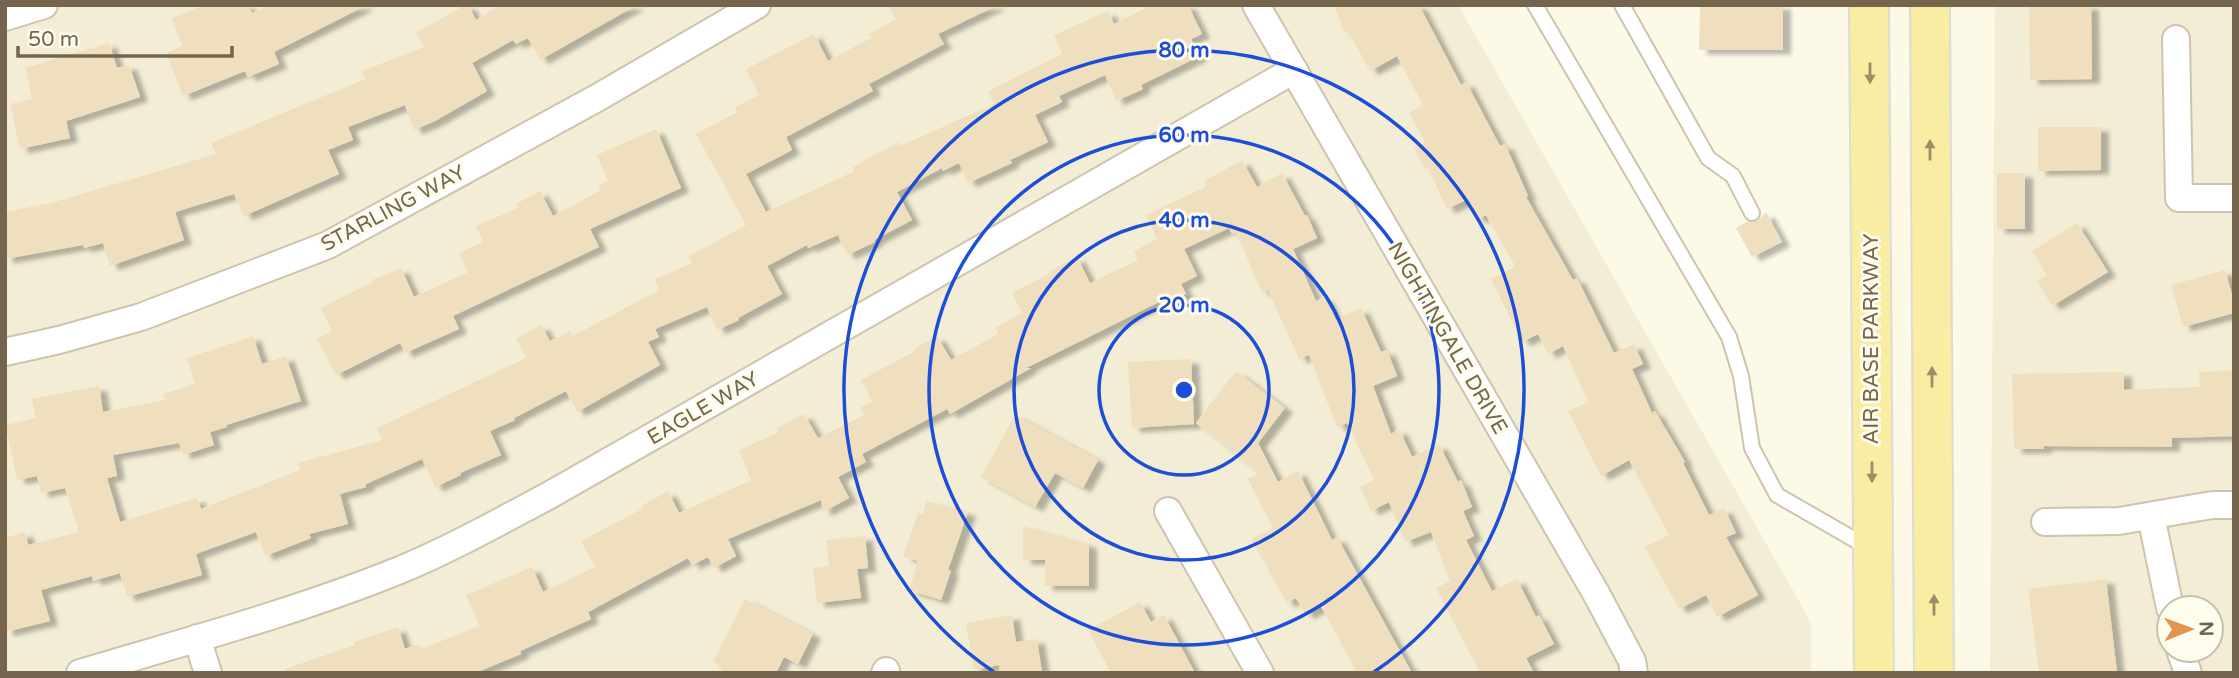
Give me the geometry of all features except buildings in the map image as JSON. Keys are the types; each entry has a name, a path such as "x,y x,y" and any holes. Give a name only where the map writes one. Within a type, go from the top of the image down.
{"main road":[{"name":"AIR BASE PARKWAY","path":"1869,5 1874,673"},
{"path":"1930,5 1934,673"}],"street":[{"path":"5,17 44,5"},
{"name":"STARLING WAY","path":"5,352 59,341 141,317 328,245 597,98 757,5"},
{"name":"NIGHTINGALE DRIVE","path":"1256,5 1597,595 1632,661 1634,673"},
{"path":"2176,39 2179,198 2234,198"},
{"name":"EAGLE WAY","path":"80,673 315,601 401,569 467,539 548,496 1294,70"},
{"path":"2045,522 2119,521 2212,505 2234,505"},
{"path":"1168,511 1260,673"},
{"path":"2151,516 2167,594"},
{"path":"197,638 208,673"}],"lane":[{"path":"1535,5 1729,337 1741,376 1752,448 1777,495 1873,551"},
{"path":"1622,5 1708,158 1733,176 1752,213"}],"shaded area":[{"path":"5,5 1458,5 1803,608 1811,624 1811,673 5,673"},
{"path":"1995,5 2234,5 2234,673 1993,673 1990,668"}]}
